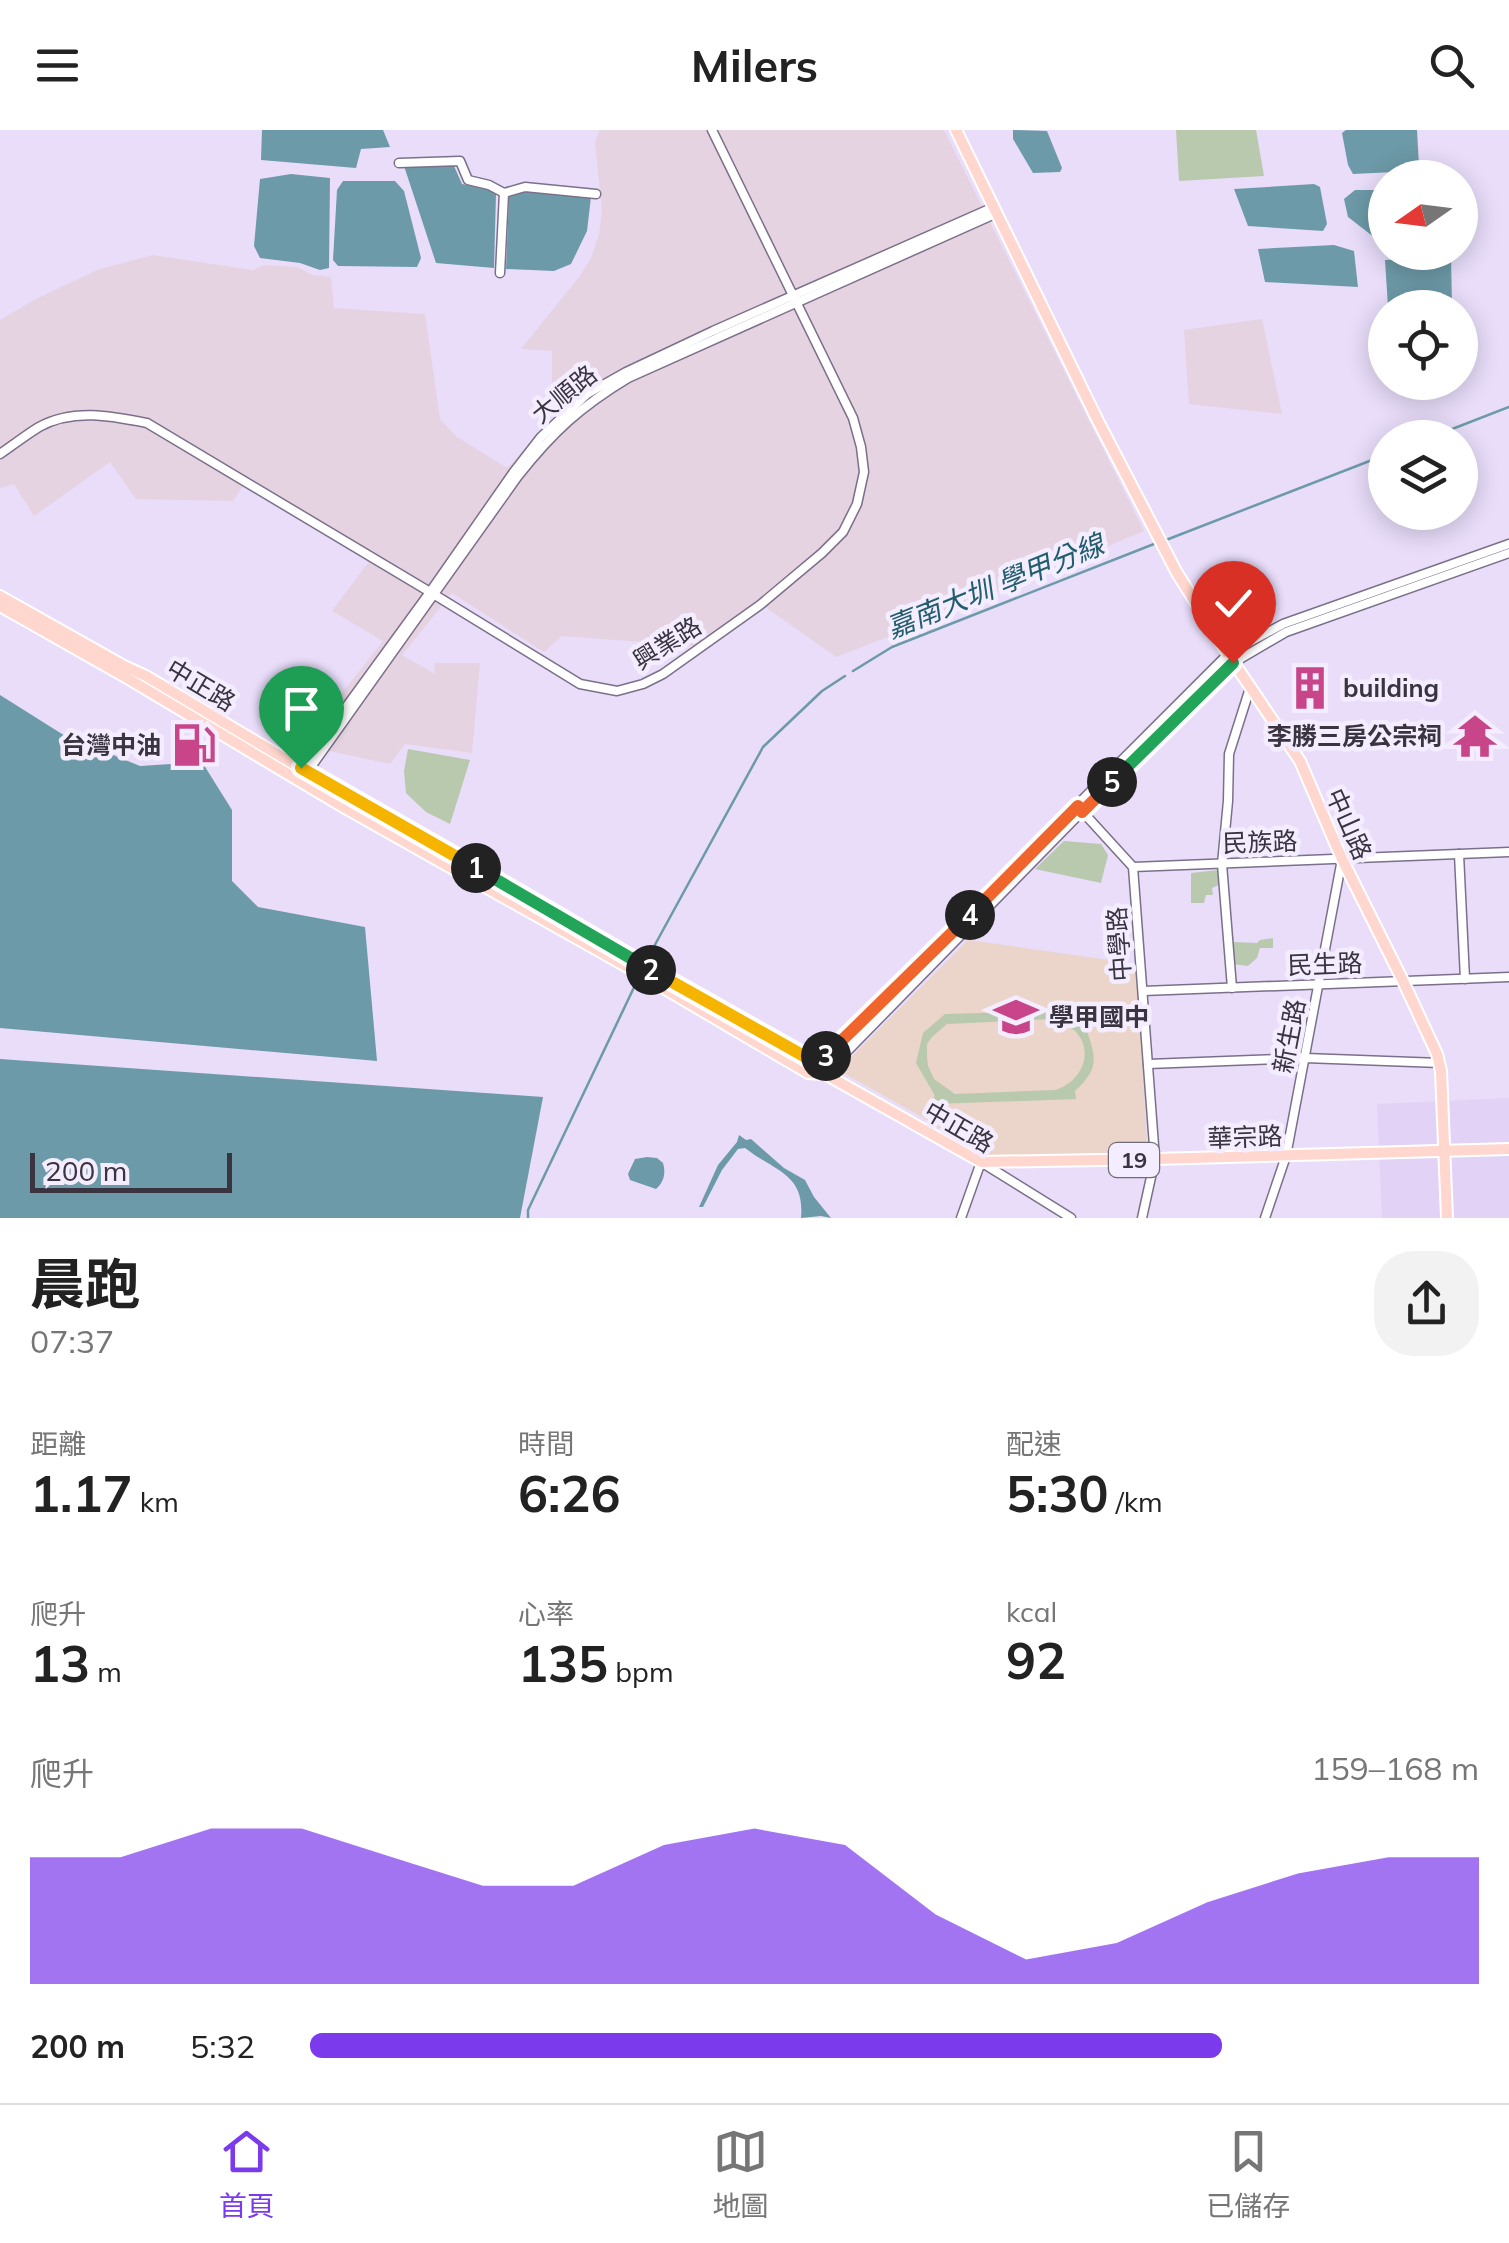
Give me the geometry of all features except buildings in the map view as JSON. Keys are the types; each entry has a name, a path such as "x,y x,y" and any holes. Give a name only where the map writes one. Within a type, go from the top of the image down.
{"main road":[{"name":"中山路","path":"956,130 1155,532 1230,659 1300,761 1342,859 1404,981 1440,1062 1447,1218"},
{"name":"中正路","path":"0,596 146,676 217,725"},
{"name":"中正路","path":"0,606 217,725 981,1162"},
{"name":"中正路","path":"644,971 808,1073 822,1069"},
{"name":"華宗路","path":"981,1162 1509,1149"}],"street":[{"name":"興業路","path":"0,454 42,425 69,417 105,414 147,423 580,684 617,690 643,684 760,605 822,553 843,532 858,504 864,472 853,418 712,130"},
{"path":"400,162 460,161 468,180 489,184 504,193 525,187 596,194"},
{"path":"500,274 504,193"},
{"name":"大順路","path":"301,775 546,440 593,399 628,378 995,210"},
{"path":"822,1069 1230,659 1283,624 1509,544"},
{"path":"1230,659 1286,632 1509,553"},
{"path":"1232,988 1222,864 1229,754 1250,688"},
{"path":"1080,809 1134,868"},
{"name":"民族路","path":"1134,868 1509,852"},
{"path":"1459,854 1465,979"},
{"name":"新生路","path":"1265,1218 1286,1156 1342,859"},
{"name":"中學路","path":"1134,868 1155,1160 1142,1218"},
{"name":"民生路","path":"1142,991 1509,977"},
{"path":"1148,1064 1305,1058 1440,1062"},
{"path":"961,1218 981,1162"},
{"name":"中正路","path":"981,1162 1071,1218"}],"shaded area":[{"path":"599,130 944,130 1144,531 836,657 764,606 698,646 562,636 544,652 452,593 402,655 435,674 434,663 480,663 472,753 405,744 390,764 301,745 383,641 332,611 374,555 249,477 233,501 136,499 110,462 34,516 14,484 0,488 0,320 97,270 153,255 252,270 265,265 297,267 313,275 331,277 334,308 425,314 440,419 457,437 507,468 582,387 552,385 552,351 521,349 591,258 602,211 595,143"},
{"path":"1262,319 1282,414 1189,404 1184,330"},
{"name":"學甲國中","path":"968,940 1137,964 1147,1145 1140,1152 985,1159 922,1117 838,1070"},
{"path":"1509,1098 1509,1218 1382,1218 1377,1104"}],"green space":[{"path":"1176,130 1256,130 1264,176 1179,181"},
{"path":"408,749 470,760 450,824 426,812 406,793"},
{"path":"1064,841 1101,844 1108,855 1101,883 1035,869"},
{"path":"1218,870 1221,884 1212,888 1213,895 1206,895 1204,903 1191,903 1191,873"},
{"path":"1273,938 1273,948 1260,948 1257,958 1248,966 1233,964 1232,942 1257,943"},
{"path":"1059,1011 1086,1028 1094,1055 1092,1069 1075,1091 1076,1099 935,1104 934,1094 916,1063 923,1033 945,1014","holes":["1053,1019 1075,1031 1084,1049 1078,1074 1055,1090 955,1094 934,1079 928,1066 927,1044 947,1024"]}],"water":[{"path":"262,130 383,130 390,147 361,149 356,168 261,160"},
{"path":"1013,130 1047,131 1062,168 1060,172 1033,173 1013,139"},
{"path":"1417,130 1419,160 1368,160 1368,173 1353,174 1342,133"},
{"path":"404,166 454,166 462,184 496,194 494,268 436,263"},
{"path":"291,174 330,178 329,268 320,270 260,258 254,246 260,179"},
{"path":"343,181 395,181 404,191 421,258 417,267 338,266 333,260 337,190"},
{"path":"1314,184 1320,187 1327,224 1323,231 1248,226 1234,189"},
{"path":"1355,190 1368,190 1368,232 1348,217 1344,199"},
{"path":"524,191 591,197 587,231 571,264 554,271 506,269 509,197"},
{"path":"1334,245 1354,251 1358,287 1265,282 1258,249"},
{"path":"1386,270 1451,270 1452,290 1387,290"},
{"path":"0,695 62,734 140,766 202,762 232,810 232,881 258,907 365,927 377,1061 0,1028"},
{"path":"0,1059 543,1097 520,1218 0,1218"},
{"path":"739,1135 751,1139 784,1168 805,1180 831,1218 801,1218 801,1203 793,1183 745,1148 738,1149 703,1207 699,1207 718,1165"},
{"path":"647,1157 663,1163 664,1177 656,1189 630,1180 628,1174 635,1159"}],"waterway":[{"name":"嘉南大圳 學甲分線","path":"1475,420 1509,407"},
{"name":"嘉南大圳 學甲分線","path":"1166,540 1368,462"},
{"name":"嘉南大圳 學甲分線","path":"853,671 892,647 1154,544"},
{"name":"嘉南大圳 學甲分線","path":"645,963 763,747 822,691 845,676"},
{"name":"嘉南大圳 學甲分線","path":"528,1218 528,1210 638,979"}],"place":[{"name":"building","path":"1310,688"},
{"name":"李勝三房公宗祠","path":"1475,736"},
{"name":"台灣中油","path":"194,745"},
{"name":"學甲國中","path":"1016,1017"}],"route":[{"path":"301,768 818,1064 1041,841 1078,806 1082,812 1233,663"}]}
